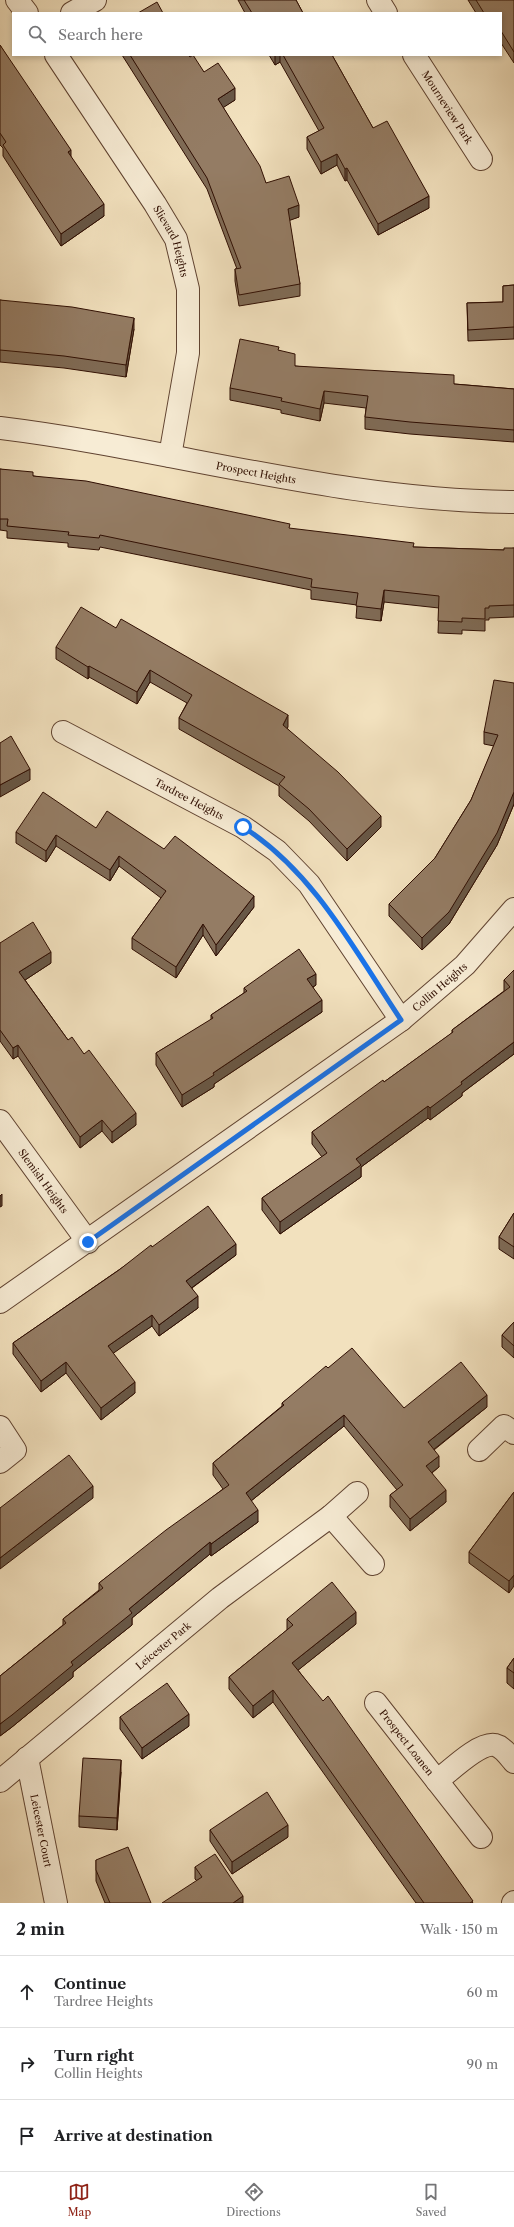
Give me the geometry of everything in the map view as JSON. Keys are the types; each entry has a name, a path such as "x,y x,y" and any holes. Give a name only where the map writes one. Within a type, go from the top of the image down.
{"street":[{"path":"17,0 26,12"},
{"path":"74,12 95,0"},
{"path":"378,0 385,12"},
{"name":"Slievard Heights","path":"57,56 156,204 176,239 188,289 188,353 170,456"},
{"name":"Mourneview Park","path":"415,56 481,159"},
{"name":"Prospect Heights","path":"0,428 71,437 348,489 514,502"},
{"name":"Tardree Heights","path":"62,732 243,827 277,851 309,884 401,1020"},
{"name":"Collin Heights","path":"0,1302 88,1242 401,1020 465,965 514,909"},
{"name":"Slemish Heights","path":"0,1121 88,1242"},
{"path":"479,1450 504,1426 514,1433"},
{"path":"0,1427 15,1450 0,1462"},
{"name":"Leicester Park","path":"0,1781 220,1598 331,1516 357,1493"},
{"path":"331,1516 373,1564"},
{"name":"Prospect Loanen","path":"376,1703 481,1837"},
{"name":"Prospect Loanen","path":"437,1781 484,1746 496,1745 501,1748 514,1762"},
{"name":"Leicester Court","path":"27,1758 56,1903"}],"building":[{"path":"244,0 296,0 302,12 251,12"},
{"path":"476,0 514,0 514,52 502,33 502,12 483,12"},
{"path":"157,2 162,12 140,12"},
{"path":"0,45 71,150 68,152 104,204 61,234 3,145 6,142 0,133"},
{"path":"131,56 194,56 204,72 218,63 235,88 218,99 260,166 266,183 289,176 299,205 288,209 300,284 239,295 235,269 241,268 207,178"},
{"path":"284,56 333,56 373,128 387,121 429,196 378,224 347,168 345,169 337,154 321,162 307,137 324,128"},
{"path":"514,285 514,327 468,330 467,303 503,302 503,286"},
{"path":"0,300 72,307 134,318 126,365 64,356 0,350"},
{"path":"240,339 279,347 278,350 295,354 295,366 454,375 454,384 514,389 514,430 365,417 368,396 324,391 320,409 281,401 282,398 230,388"},
{"path":"0,469 33,472 33,476 86,481 290,524 289,528 414,543 413,547 504,550 504,548 514,548 514,605 489,606 489,608 485,608 485,619 462,618 462,622 438,621 439,596 384,590 381,609 356,606 358,593 311,587 312,579 100,535 99,538 68,535 69,532 7,526 8,519 0,519"},
{"path":"81,607 116,628 121,619 288,715 283,725 338,772 381,816 347,849 309,809 279,784 285,777 179,718 192,695 150,670 137,692 89,666 88,667 56,647"},
{"path":"494,680 514,683 514,792 497,833 449,912 422,938 389,904 435,858 471,800 498,735 484,732"},
{"path":"11,736 30,769 0,785 0,743"},
{"path":"43,792 96,828 107,811 164,849 175,836 254,896 216,945 203,924 176,967 132,938 166,891 119,856 110,870 56,835 46,851 16,832"},
{"path":"33,922 51,952 19,972 68,1040 72,1037 84,1054 89,1050 136,1113 112,1132 102,1120 80,1137 18,1045 13,1048 0,1030 0,943"},
{"path":"299,949 316,974 307,979 322,1000 213,1073 214,1075 182,1095 156,1053 213,1018 211,1015 247,991 244,988"},
{"path":"514,970 514,1042 461,1082 462,1084 430,1108 428,1106 356,1159 361,1165 280,1222 262,1198 327,1153 312,1132 383,1080 384,1082 453,1032 452,1030 510,987 504,980"},
{"path":"208,1206 236,1244 186,1281 198,1296 159,1325 152,1315 108,1346 135,1382 101,1408 66,1362 41,1381 13,1343 119,1270 151,1245 152,1247"},
{"path":"514,1213 514,1247 499,1237"},
{"path":"514,1322 514,1346 502,1335"},
{"path":"352,1348 404,1408 461,1362 487,1395 428,1442 439,1456 426,1466 446,1490 410,1519 390,1495 403,1485 344,1415 246,1493 258,1510 211,1544 210,1542 129,1609 132,1613 71,1662 73,1665 0,1724 0,1676 66,1623 63,1619 103,1588 99,1583 166,1530 229,1485 213,1463 284,1405 282,1403 326,1366 328,1368"},
{"path":"69,1455 93,1486 0,1558 0,1508"},
{"path":"514,1492 514,1575 509,1581 469,1552"},
{"path":"332,1582 356,1612 292,1663 323,1701 328,1696 473,1901 470,1903 424,1903 273,1690 253,1706 229,1677 293,1625 287,1619"},
{"path":"514,1658 514,1673 507,1668"},
{"path":"167,1683 189,1714 142,1748 120,1717"},
{"path":"83,1758 121,1760 117,1818 79,1816"},
{"path":"267,1792 288,1825 232,1862 210,1830"},
{"path":"128,1847 151,1903 110,1903 96,1870 96,1860"},
{"path":"215,1854 243,1896 233,1903 162,1903 202,1877 195,1867"}],"route":[{"path":"88,1242 401,1020 356,951 309,884 277,851 243,827"}]}
